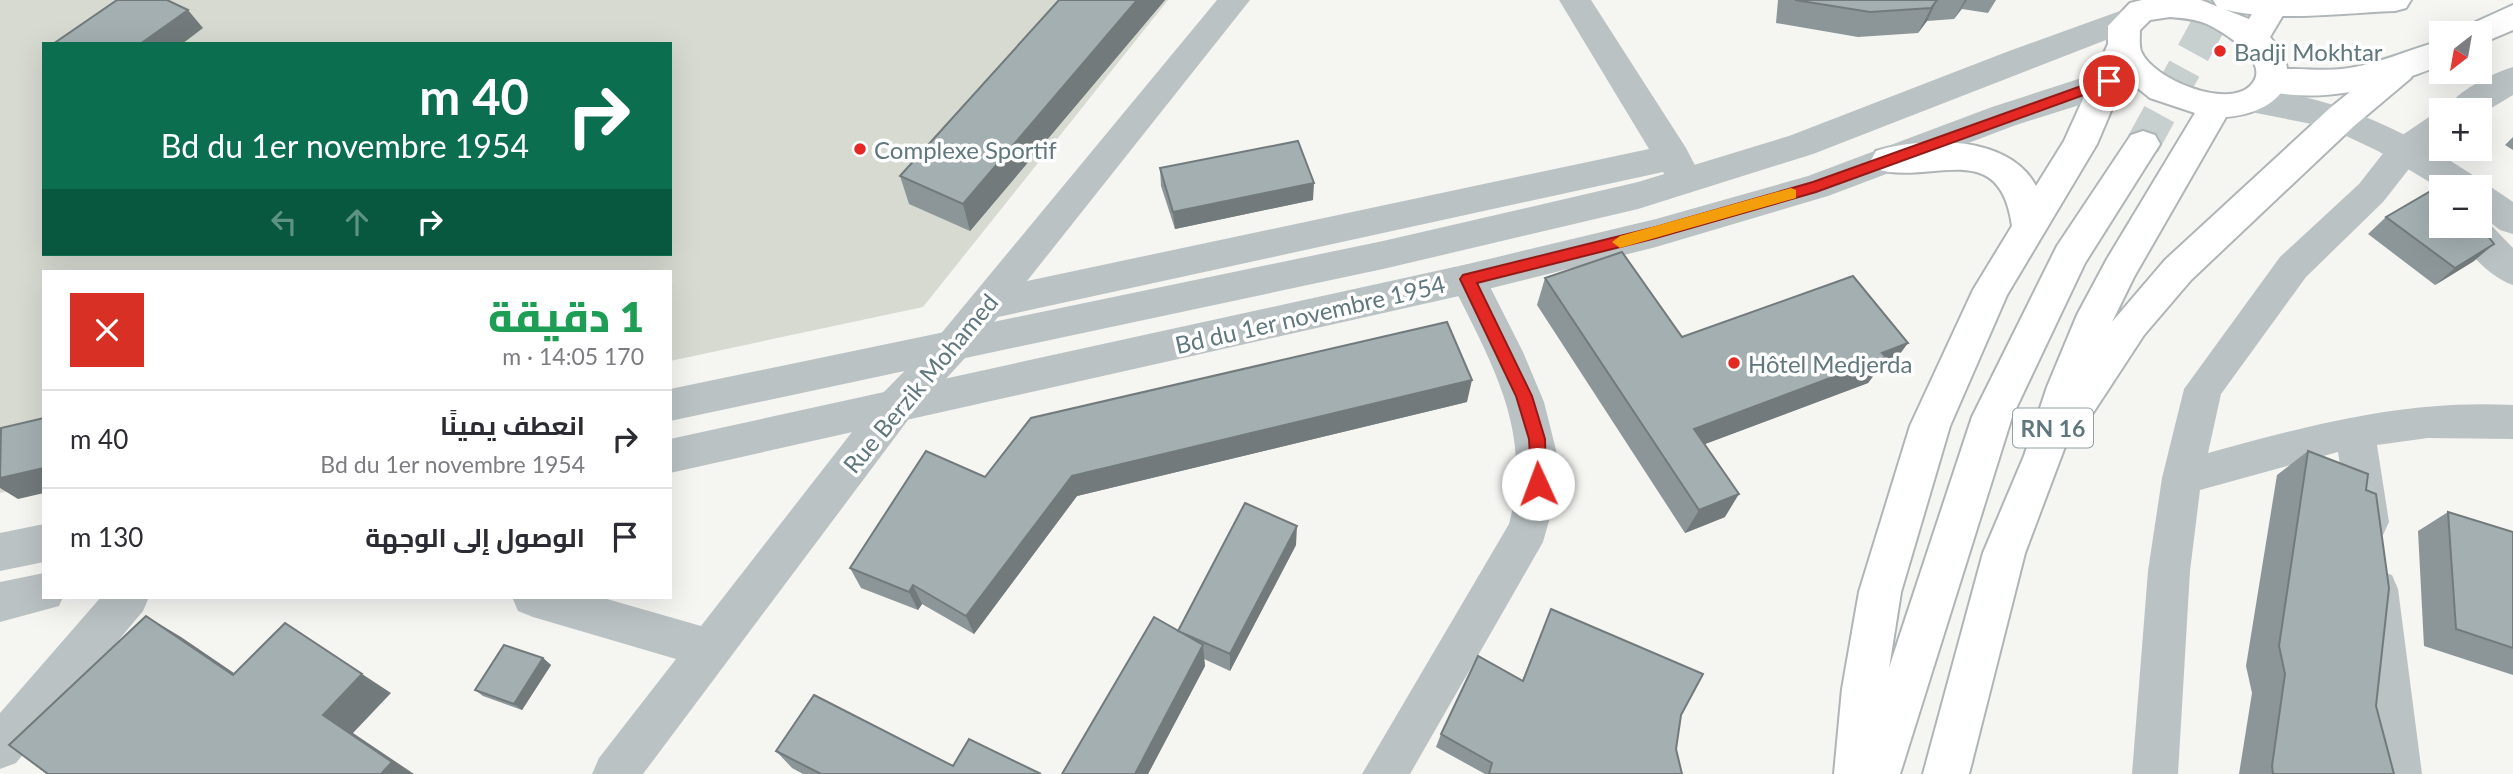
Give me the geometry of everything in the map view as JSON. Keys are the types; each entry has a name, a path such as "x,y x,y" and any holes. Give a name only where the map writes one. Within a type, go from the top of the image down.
{"main road":[{"path":"2228,0 2275,3 2395,0"},
{"path":"2253,38 2275,3"},
{"path":"1857,774 1864,689 1880,592 1930,426 1990,290 2080,144 2136,38 2187,7 2231,23 2253,38 2266,52 2272,67 2247,96"},
{"path":"2492,27 2513,16"},
{"path":"2136,38 2171,93 2247,96 2310,85 2346,83 2399,70 2429,57"},
{"path":"2044,456 2131,324 2178,270 2343,117 2399,70"},
{"name":"RN 16","path":"1946,774 2004,552 2044,456 2066,387 2096,316 2247,96"},
{"name":"RN 16","path":"1877,774 1992,418 2070,257 2143,144"},
{"path":"1888,160 1936,157 1977,160 1994,166 2019,187 2025,199 2029,225"}],"street":[{"name":"Rue Berzik Mohamed","path":"615,774 894,408 952,347 1234,0"},
{"path":"1575,0 1680,170"},
{"path":"984,305 1680,170 1834,135 2050,46 2136,38"},
{"name":"Bd du 1er novembre 1954","path":"672,456 1468,279 1715,216 1816,187 1888,160 2136,38"},
{"path":"2482,98 2513,79"},
{"path":"2247,96 2299,104 2343,117 2445,175"},
{"path":"2155,774 2169,571 2182,478 2203,389 2293,267 2429,137"},
{"path":"2411,156 2429,179"},
{"path":"672,405 1448,241 1680,170"},
{"path":"2492,205 2513,219"},
{"path":"2481,238 2513,271"},
{"path":"1385,774 1528,529 1538,484 1537,439 1524,396 1468,279"},
{"path":"2182,478 2355,431 2418,422 2487,419 2513,422"},
{"path":"2355,431 2374,560 2399,774"},
{"path":"0,552 42,543"},
{"path":"0,602 42,592"},
{"path":"0,747 126,599"},
{"path":"540,599 710,649"}],"shaded area":[{"name":"Complexe Sportif","path":"0,0 1168,0 923,307 672,361 672,270 42,270 42,484 0,493"}],"building":[{"path":"117,0 167,0 188,10 143,42 56,42"},
{"path":"1059,0 1137,0 963,204 900,176"},
{"path":"1795,0 1937,0 1931,8 1870,12"},
{"path":"1298,141 1314,183 1173,212 1160,168"},
{"path":"2429,192 2429,238 2489,238 2494,244 2455,268 2386,217"},
{"path":"1622,252 1682,337 1853,276 1908,343 1882,353 1886,357 1694,429 1739,494 1699,510 1545,278"},
{"path":"1447,322 1472,380 1072,476 966,616 913,585 909,592 850,568 926,451 985,477 1031,418"},
{"path":"42,418 42,468 0,478 1,428"},
{"path":"2308,451 2368,474 2366,490 2376,494 2389,588 2376,706 2394,774 2273,774 2285,674 2279,646"},
{"path":"1245,503 1297,526 1230,654 1178,631"},
{"path":"2448,512 2513,532 2513,648 2456,629"},
{"path":"1551,609 1703,674 1681,715 1676,749 1682,774 1489,774 1492,763 1441,734 1478,656 1523,681"},
{"path":"146,616 233,675 285,623 362,674 323,715 392,762 381,774 48,774 9,745"},
{"path":"1154,617 1203,645 1135,774 1062,774"},
{"path":"504,645 543,658 514,704 475,690"},
{"path":"814,695 953,766 969,739 1041,774 821,774 776,751"}],"tunnel":[{"path":"2143,144 2222,0"}],"slow traffic":[{"path":"1620,242 1791,194"}],"place":[{"name":"Badji Mokhtar","path":"2220,51"},
{"name":"Complexe Sportif","path":"860,149"},
{"name":"Hôtel Medjerda","path":"1734,363"}],"route":[{"path":"1538,484 1537,439 1524,396 1468,279 1656,233 1816,187 2004,116 2109,81"}]}
